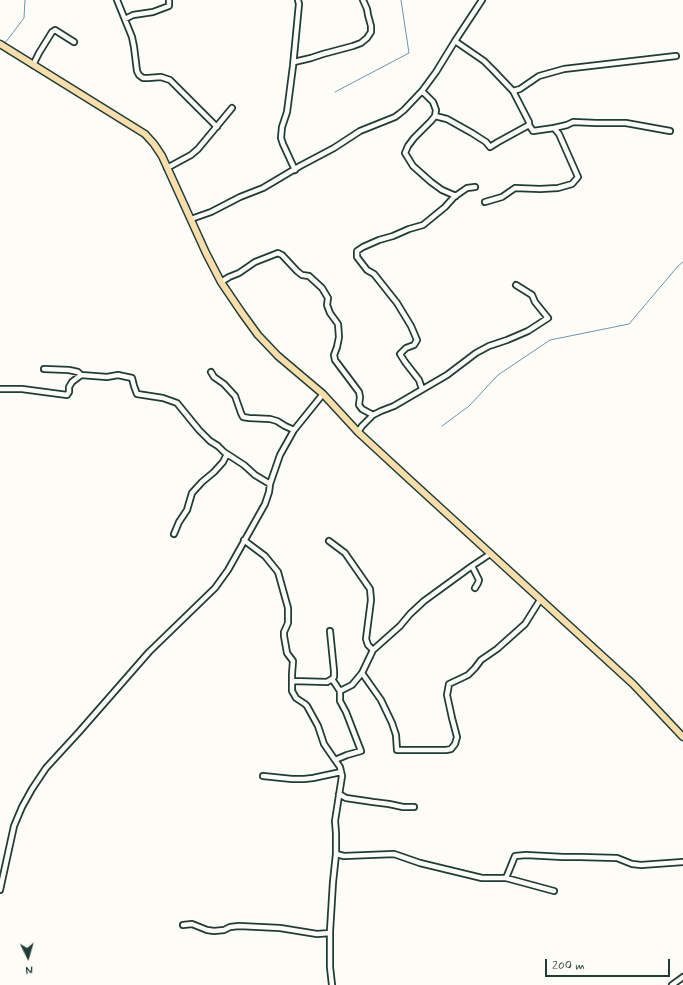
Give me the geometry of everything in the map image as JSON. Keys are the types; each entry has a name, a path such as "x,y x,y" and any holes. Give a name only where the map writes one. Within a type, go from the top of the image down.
{"main road":[{"path":"2,46 145,134 162,156 206,253 221,282 258,335 278,356 323,394 358,432 633,684 683,737"}],"street":[{"path":"117,0 134,47 139,76 144,78 161,77 170,80 217,127"},
{"path":"125,19 133,15 153,12 169,6 169,0"},
{"path":"295,170 281,138 282,127 287,112 294,62 298,0"},
{"path":"294,62 353,46 361,43 367,38 371,32 371,26 363,0"},
{"path":"191,219 211,212 240,197 263,188 334,148 360,131 399,114 422,91 436,72 482,0"},
{"path":"33,65 38,52 55,30 74,42"},
{"path":"455,41 484,61 513,91 533,131 554,128 573,122 626,123 670,131"},
{"path":"513,91 520,89 539,76 564,69 676,56"},
{"path":"422,91 434,102 436,110 435,116 414,138 405,153 413,166 431,182 442,190 456,196"},
{"path":"167,168 191,156 232,108"},
{"path":"435,116 447,119 472,132 486,142 490,147 529,125"},
{"path":"485,202 502,197 515,188 558,188 572,184 578,177 559,134 554,128"},
{"path":"422,389 419,380 400,354 417,340 411,326 397,303 374,274 367,270 357,257 357,251 363,246 423,225 446,207 456,196 467,188 474,187"},
{"path":"221,282 239,273 255,262 278,253 282,255 302,275 308,276 322,288 328,298 327,305 330,313 338,324 339,337 334,356 335,360 359,392 359,404 362,409 373,415"},
{"path":"358,432 373,415 394,406 447,375 476,353 489,346 528,331 548,318 535,302 532,294 516,285"},
{"path":"44,369 69,370 78,372 81,375 106,377 118,375 132,378 138,394 163,398 178,403 199,430 210,441 244,465 255,475 270,484"},
{"path":"211,372 214,377 224,384 235,396 243,417 270,419 294,430"},
{"path":"0,389 22,389 67,395 72,382 81,375"},
{"path":"0,890 14,826 22,808 46,768 149,652 215,588 228,570 265,504 280,454 294,430 323,394"},
{"path":"174,534 179,522 187,510 192,493 223,462 227,454"},
{"path":"244,540 265,556 278,572 288,608 288,623 284,636 288,653 293,661 292,691 296,698 306,704 318,726 324,744 340,767 342,776 335,821 336,854 330,933 330,967 332,985"},
{"path":"329,541 345,553 370,589 371,600 366,639 368,645 373,650"},
{"path":"340,690 352,685 362,673 373,650 400,626 424,601 490,554"},
{"path":"472,566 479,580 475,588"},
{"path":"362,673 384,706 396,735 397,750 451,749 455,744 457,737 447,695 449,684 468,675 481,660 497,649 525,624 540,600"},
{"path":"292,682 327,682 334,677 330,631"},
{"path":"332,679 340,690 340,702 346,712 361,751 335,760"},
{"path":"263,776 304,779 341,772"},
{"path":"339,794 346,798 403,807 414,807"},
{"path":"336,854 344,856 394,854 420,863 482,878 506,878 554,891"},
{"path":"506,878 515,856 526,855 617,858 632,864 683,862"},
{"path":"183,924 192,924 214,931 239,926 280,928 317,934 330,933"},
{"path":"672,985 683,977"}],"waterway":[{"path":"5,43 24,18 25,0"},
{"path":"335,92 409,53 401,0"},
{"path":"442,426 469,406 498,375 550,340 629,324 683,262"}]}
